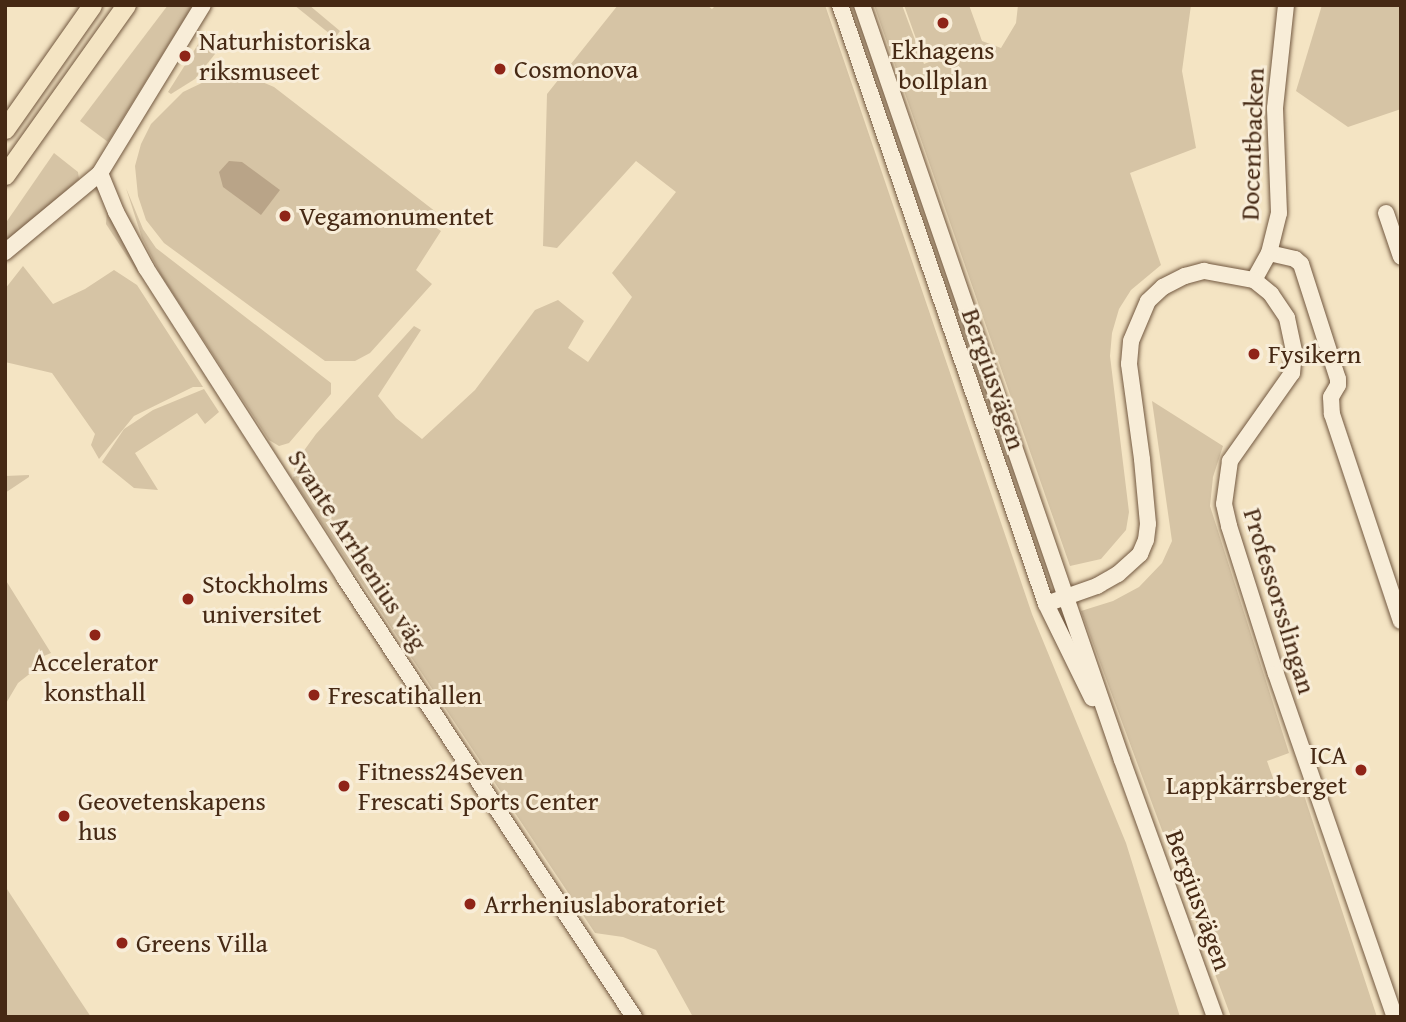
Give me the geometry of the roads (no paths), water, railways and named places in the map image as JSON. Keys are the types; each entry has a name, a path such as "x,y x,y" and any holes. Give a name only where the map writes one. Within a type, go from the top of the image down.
{"main road":[{"path":"5,129 92,5"},
{"path":"5,175 126,5"},
{"path":"99,45 136,5"}],"street":[{"path":"5,252 100,173 203,5"},
{"name":"Bergiusvägen","path":"840,5 1046,604 1122,760"},
{"name":"Bergiusvägen","path":"862,5 1122,760 1215,1017"},
{"name":"Docentbacken","path":"1254,279 1269,253 1279,213 1275,108 1286,5"},
{"name":"Svante Arrhenius väg","path":"100,173 116,212 146,268 344,577 634,1017"},
{"path":"1386,213 1401,257"},
{"path":"1269,253 1295,259 1301,264 1338,379 1338,385 1331,397 1332,414 1401,621"},
{"path":"1046,604 1097,586 1129,566 1146,540 1148,524 1142,459 1129,364 1130,341 1148,301 1163,287 1185,275 1204,271 1254,279"},
{"name":"Professorsslingan","path":"1254,279 1270,294 1287,318 1294,351 1292,373 1282,391 1230,461 1224,504 1276,674 1395,1017"}],"place":[{"name":"Ekhagens bollplan","path":"943,23"},
{"name":"Naturhistoriska riksmuseet","path":"185,56"},
{"name":"Cosmonova","path":"500,69"},
{"name":"Vegamonumentet","path":"285,216"},
{"name":"Fysikern","path":"1254,354"},
{"name":"Stockholms universitet","path":"188,599"},
{"name":"Accelerator konsthall","path":"95,635"},
{"name":"Frescatihallen","path":"314,695"},
{"name":"ICA Lappkärrsberget","path":"1361,770"},
{"name":"Fitness24Seven Frescati Sports Center","path":"344,786"},
{"name":"Geovetenskapens hus","path":"64,816"},
{"name":"Arrheniuslaboratoriet","path":"470,904"},
{"name":"Greens Villa","path":"122,943"}]}
